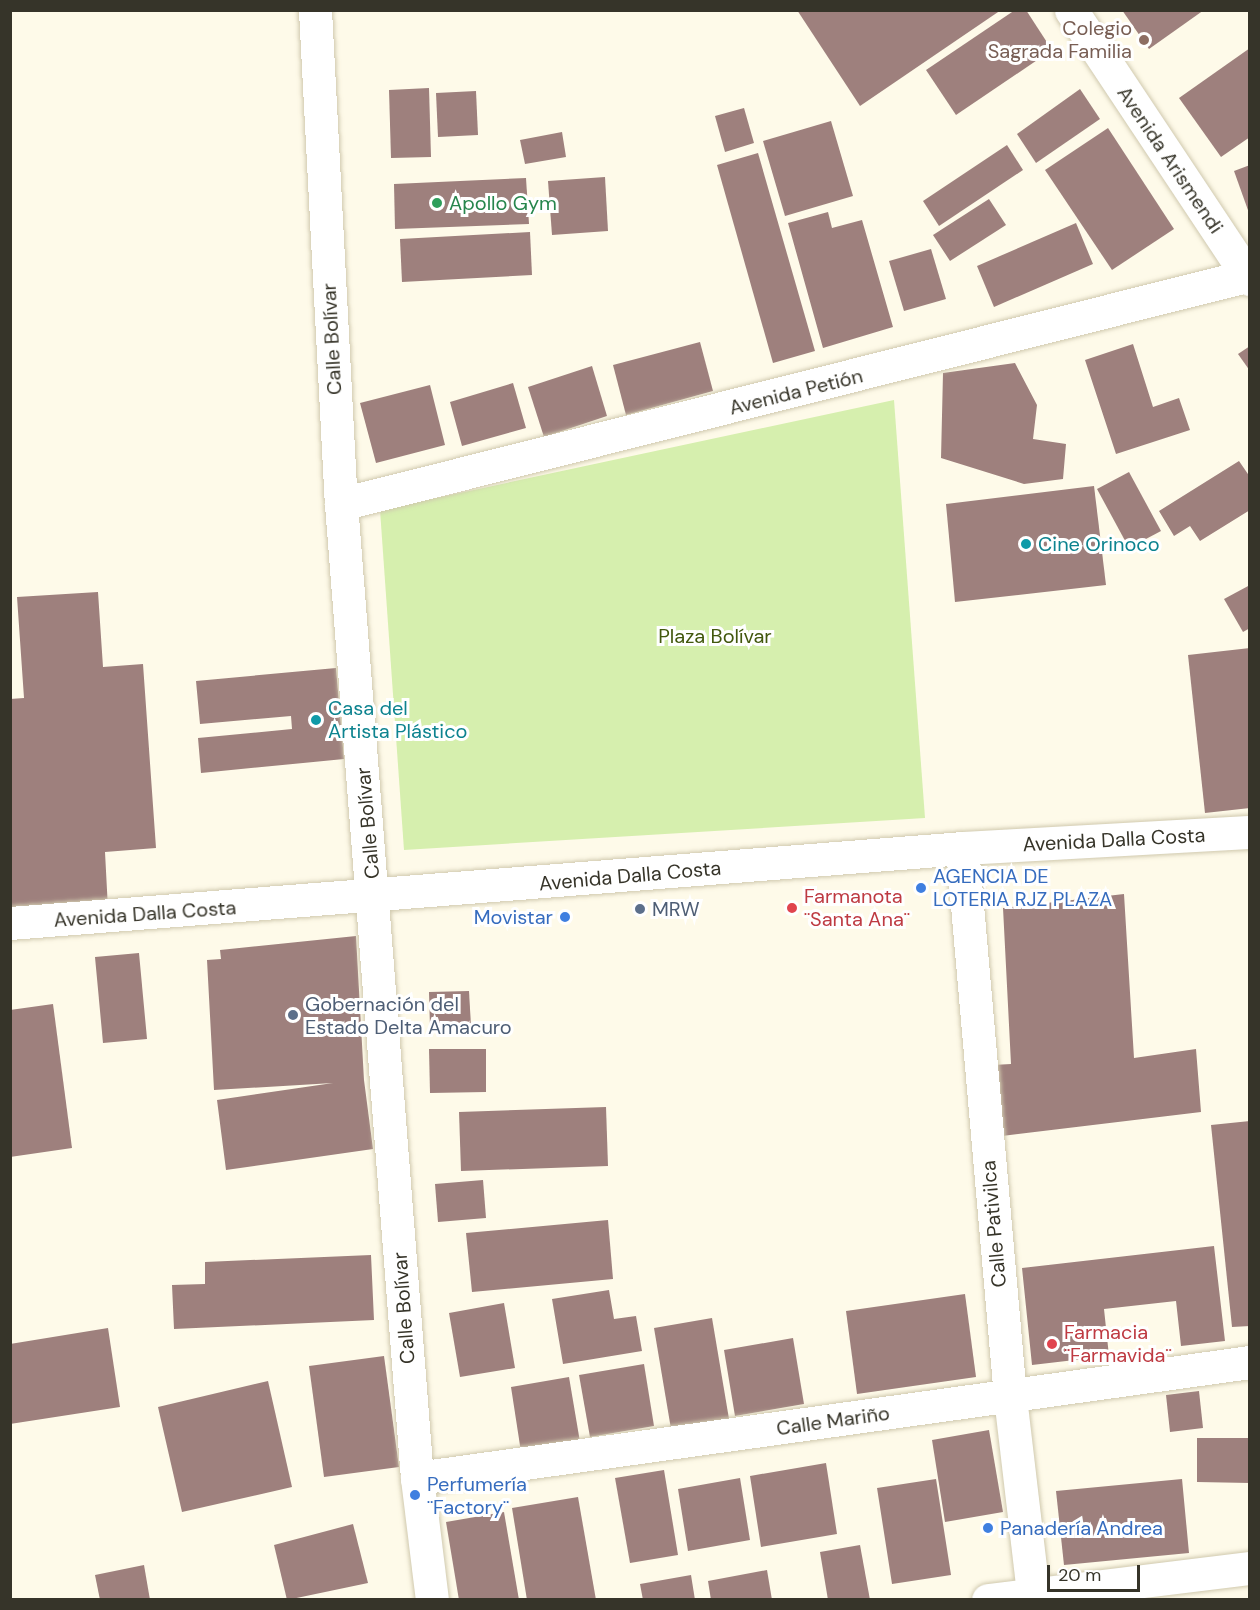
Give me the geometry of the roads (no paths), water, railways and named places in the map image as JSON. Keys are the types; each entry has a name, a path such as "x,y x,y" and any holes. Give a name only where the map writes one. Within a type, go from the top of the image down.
{"street":[{"name":"Calle Bolívar","path":"315,10 341,504 374,897 417,1478 432,1599"},
{"name":"Avenida Arismendi","path":"1071,10 1249,276"},
{"name":"Avenida Petión","path":"341,504 1249,276"},
{"name":"Avenida Dalla Costa","path":"10,923 374,897 962,848 1250,832"},
{"name":"Calle Pativilca","path":"962,848 1010,1397 1034,1596"},
{"name":"Calle Mariño","path":"417,1478 1250,1362"},
{"path":"987,1599 1034,1596 1250,1568"}],"place":[{"name":"Colegio Sagrada Familia","path":"1144,40"},
{"name":"Apollo Gym","path":"437,203"},
{"name":"Cine Orinoco","path":"1026,544"},
{"name":"Casa del Artista Plástico","path":"316,720"},
{"name":"AGENCIA DE LOTERIA RJZ PLAZA","path":"921,888"},
{"name":"Farmanota ¨Santa Ana¨","path":"792,908"},
{"name":"MRW","path":"640,909"},
{"name":"Movistar","path":"565,917"},
{"name":"Gobernación del Estado Delta Amacuro","path":"293,1015"},
{"name":"Farmacia ¨Farmavida¨","path":"1052,1344"},
{"name":"Perfumería ¨Factory¨","path":"415,1495"},
{"name":"Panadería Andrea","path":"988,1528"}],"park label":[{"name":"Plaza Bolívar","path":"715,636"}]}
